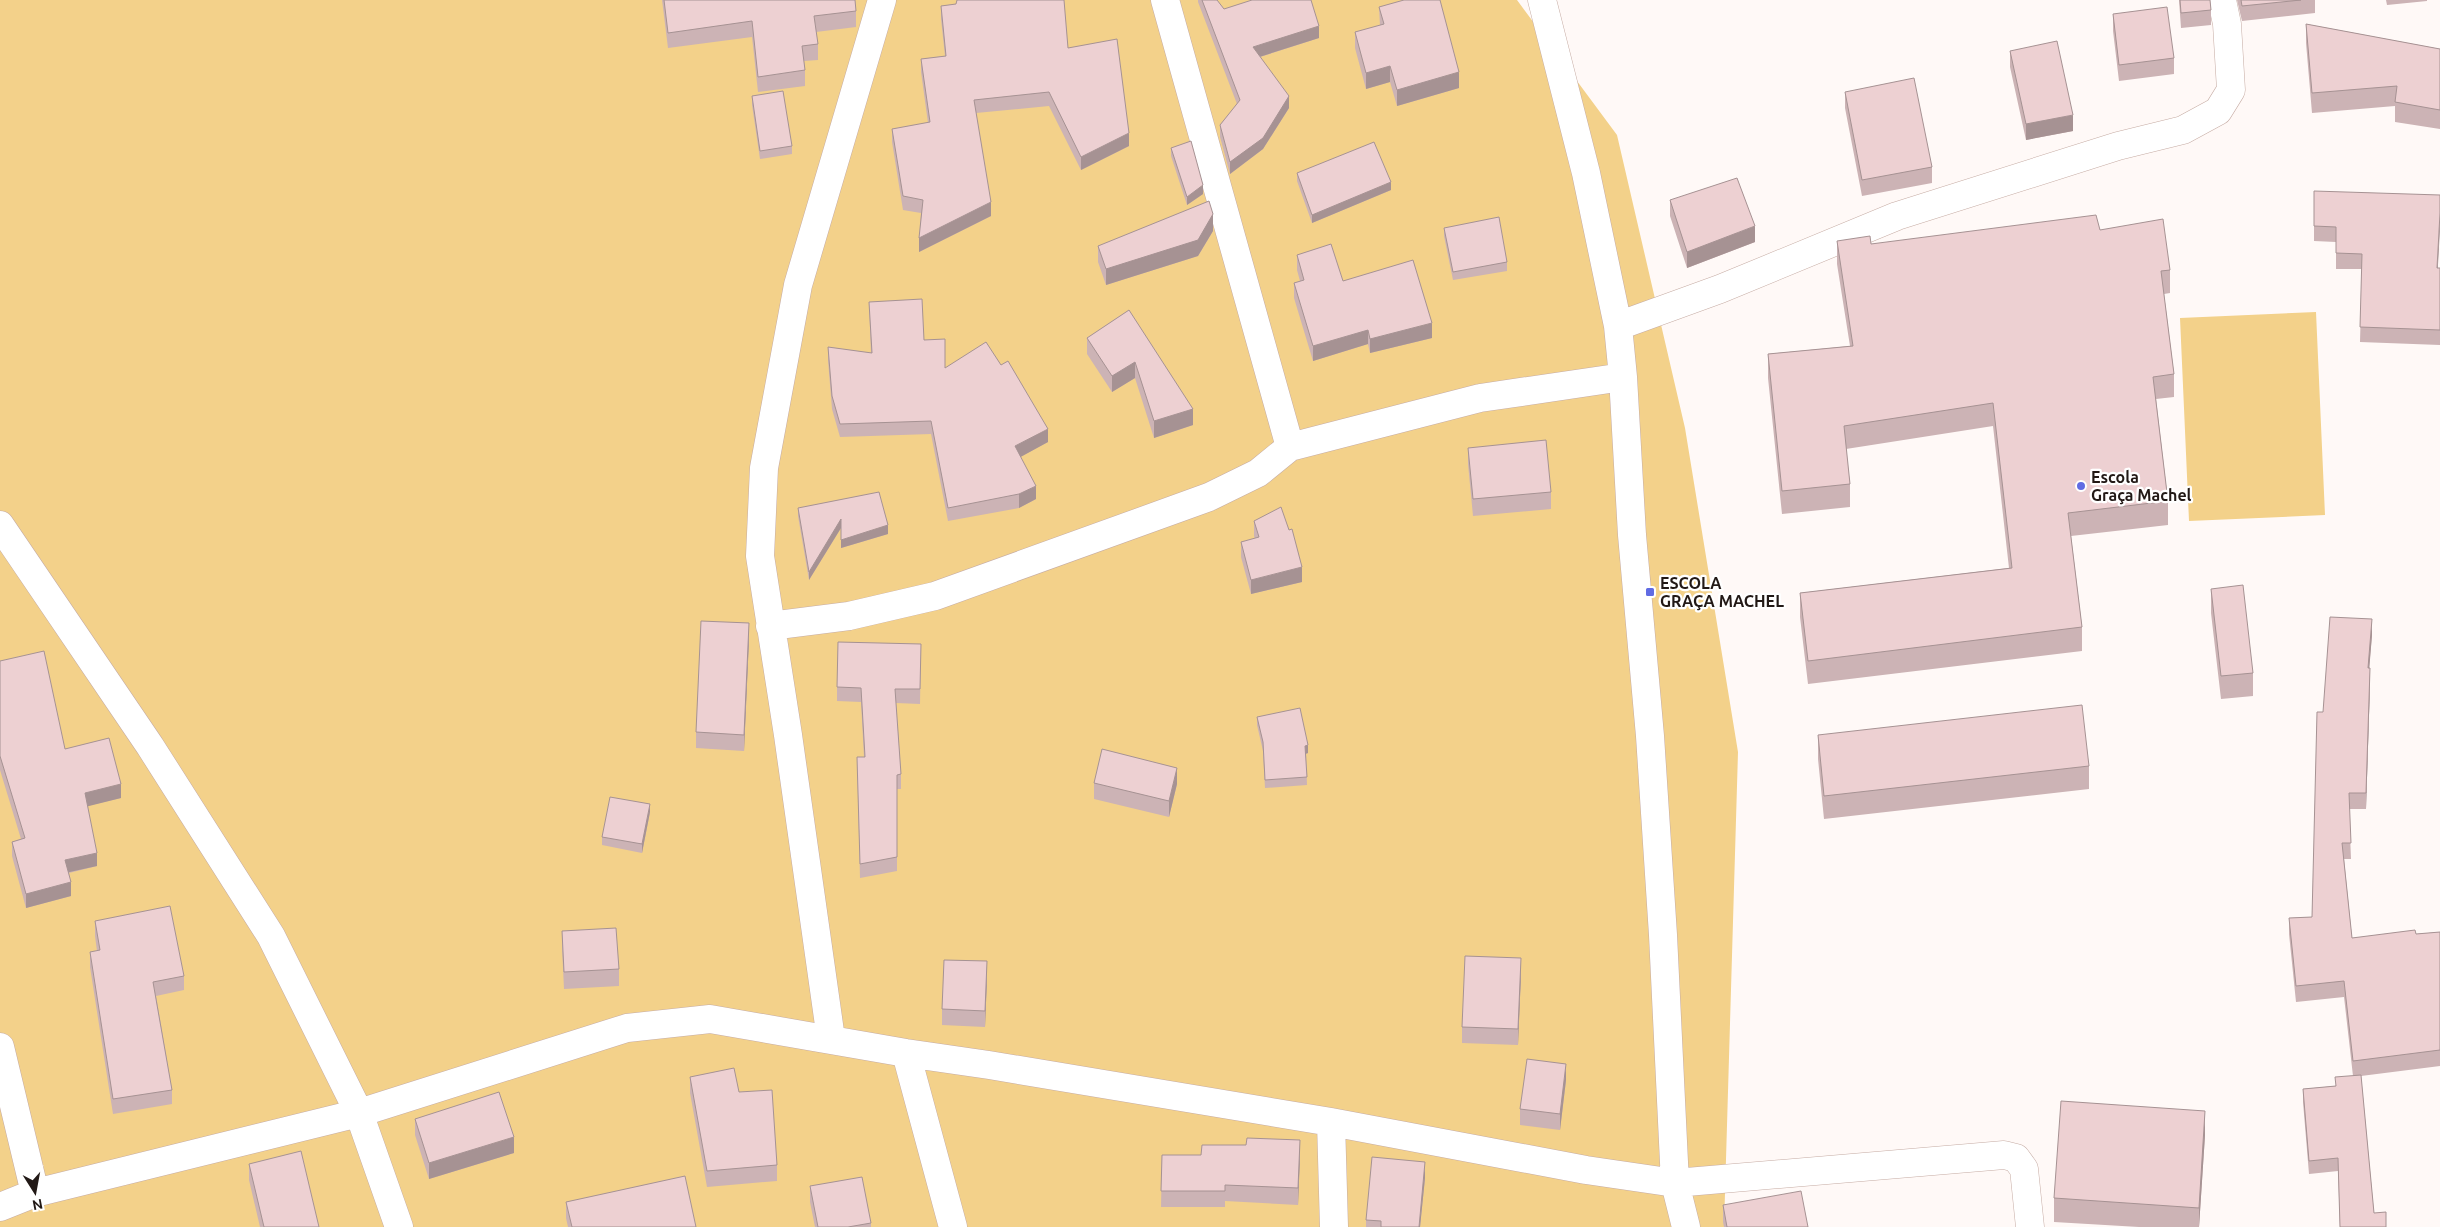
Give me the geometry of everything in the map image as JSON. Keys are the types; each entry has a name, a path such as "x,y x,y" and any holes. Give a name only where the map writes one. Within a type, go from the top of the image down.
{"street":[{"path":"831,1039 817,952 788,735 760,556 764,468 798,285 884,0"},
{"path":"1165,0 1290,447"},
{"path":"1542,0 1586,173 1618,326 1623,377 1632,535 1650,736 1675,1183 1686,1227"},
{"path":"1618,326 1720,289 1897,216 2118,146 2190,127 2218,111 2231,90 2227,24 2222,0"},
{"path":"770,626 849,616 936,596 1208,497 1258,474 1290,447 1480,398 1623,377"},
{"path":"0,526 150,746 271,936 359,1113 399,1227"},
{"path":"0,1207 35,1193 359,1113 627,1028 710,1019 906,1053 989,1064 1330,1122 1586,1170 1675,1183 2004,1155 2016,1158 2024,1169 2030,1227"},
{"path":"0,1047 10,1135 35,1193"},
{"path":"906,1053 953,1227"},
{"path":"1330,1122 1334,1227"}],"shaded area":[{"path":"0,0 1517,0 1617,135 1685,428 1738,752 1724,1227 0,1227"},
{"path":"2316,312 2325,515 2189,521 2180,318"}],"building":[{"path":"664,0 855,0 856,11 814,16 818,44 802,46 805,70 758,77 752,21 668,33"},
{"path":"957,0 1064,0 1068,48 1117,39 1129,133 1081,157 1049,92 974,100 991,202 919,238 923,200 903,196 892,129 930,122 921,59 946,56 941,6 956,4"},
{"path":"1202,0 1217,0 1224,9 1252,0 1311,0 1319,26 1253,47 1289,96 1263,138 1230,162 1220,125 1240,100"},
{"path":"1404,0 1440,0 1459,72 1397,90 1390,66 1366,73 1355,32 1384,24 1379,7"},
{"path":"2180,0 2210,0 2211,10 2181,13"},
{"path":"2241,0 2301,0 2242,6"},
{"path":"2167,7 2174,58 2119,65 2113,14"},
{"path":"2306,24 2440,49 2440,110 2395,102 2397,86 2312,93"},
{"path":"2057,41 2073,115 2026,124 2010,51"},
{"path":"1914,78 1932,167 1862,180 1845,92"},
{"path":"783,91 792,146 760,151 752,96"},
{"path":"1191,141 1203,185 1187,197 1171,148"},
{"path":"1374,142 1391,182 1312,215 1297,173"},
{"path":"1737,178 1755,226 1687,252 1670,200"},
{"path":"2314,191 2440,195 2437,268 2440,268 2440,330 2360,327 2362,254 2336,253 2336,227 2314,226"},
{"path":"1209,201 1213,214 1198,240 1106,269 1098,246"},
{"path":"2096,215 2100,230 2163,219 2170,270 2161,271 2174,374 2153,377 2168,501 2068,513 2082,627 1808,661 1800,593 2012,568 1993,403 1844,426 1850,484 1782,491 1768,354 1853,346 1837,241 1870,236 1871,244"},
{"path":"1499,217 1507,262 1453,272 1444,228"},
{"path":"1331,244 1343,281 1413,260 1432,323 1370,339 1368,330 1313,346 1294,283 1304,280 1297,255"},
{"path":"922,299 924,340 945,339 945,368 986,342 1001,365 1008,361 1048,429 1015,446 1036,486 1019,494 948,508 931,421 840,424 832,396 828,347 872,353 869,302"},
{"path":"1129,310 1193,409 1154,421 1135,362 1112,376 1087,338"},
{"path":"1546,440 1551,492 1473,499 1468,448"},
{"path":"879,492 888,525 841,540 841,519 809,572 798,508"},
{"path":"1281,507 1289,530 1292,529 1302,567 1251,580 1241,542 1259,537 1254,521"},
{"path":"2243,585 2253,673 2221,676 2211,589"},
{"path":"2330,617 2372,619 2368,668 2370,668 2366,793 2349,793 2351,843 2342,843 2352,938 2415,930 2416,934 2440,932 2440,1050 2353,1061 2344,981 2296,986 2289,918 2312,917 2317,712 2323,712"},
{"path":"701,621 749,623 744,735 696,732"},
{"path":"838,642 921,644 920,689 895,689 901,774 897,775 897,857 860,864 857,757 865,757 861,688 837,687"},
{"path":"44,651 65,749 109,738 121,784 85,793 97,853 65,860 71,882 26,894 12,842 25,838 0,756 0,661"},
{"path":"2082,705 2089,766 1824,796 1818,735"},
{"path":"1300,708 1308,745 1305,746 1307,777 1265,780 1263,742 1257,717"},
{"path":"1102,749 1177,768 1169,801 1094,783"},
{"path":"610,797 650,804 642,844 602,837"},
{"path":"170,906 184,976 153,982 172,1090 113,1099 90,952 100,950 95,921"},
{"path":"616,928 619,969 564,972 562,931"},
{"path":"1465,956 1521,958 1518,1029 1462,1027"},
{"path":"944,960 987,961 985,1011 942,1009"},
{"path":"1527,1059 1566,1064 1560,1114 1520,1109"},
{"path":"734,1068 739,1092 772,1090 777,1165 707,1171 690,1077"},
{"path":"2361,1075 2374,1213 2386,1212 2386,1227 2340,1227 2338,1158 2309,1161 2303,1089 2336,1086 2335,1077"},
{"path":"499,1092 514,1137 429,1163 415,1119"},
{"path":"2061,1101 2205,1111 2199,1208 2054,1198"},
{"path":"1247,1138 1300,1140 1298,1188 1225,1185 1225,1191 1161,1191 1162,1155 1201,1155 1202,1145 1246,1145"},
{"path":"301,1151 319,1227 264,1227 249,1164"},
{"path":"1372,1157 1425,1162 1419,1227 1381,1227 1381,1221 1366,1220"},
{"path":"685,1176 696,1227 572,1227 566,1202"},
{"path":"862,1177 871,1223 848,1227 818,1227 810,1186"},
{"path":"1801,1191 1808,1227 1727,1227 1723,1205"}],"place":[{"name":"Escola Graça Machel","path":"2081,486"},
{"name":"ESCOLA GRAÇA MACHEL","path":"1650,592"}]}
